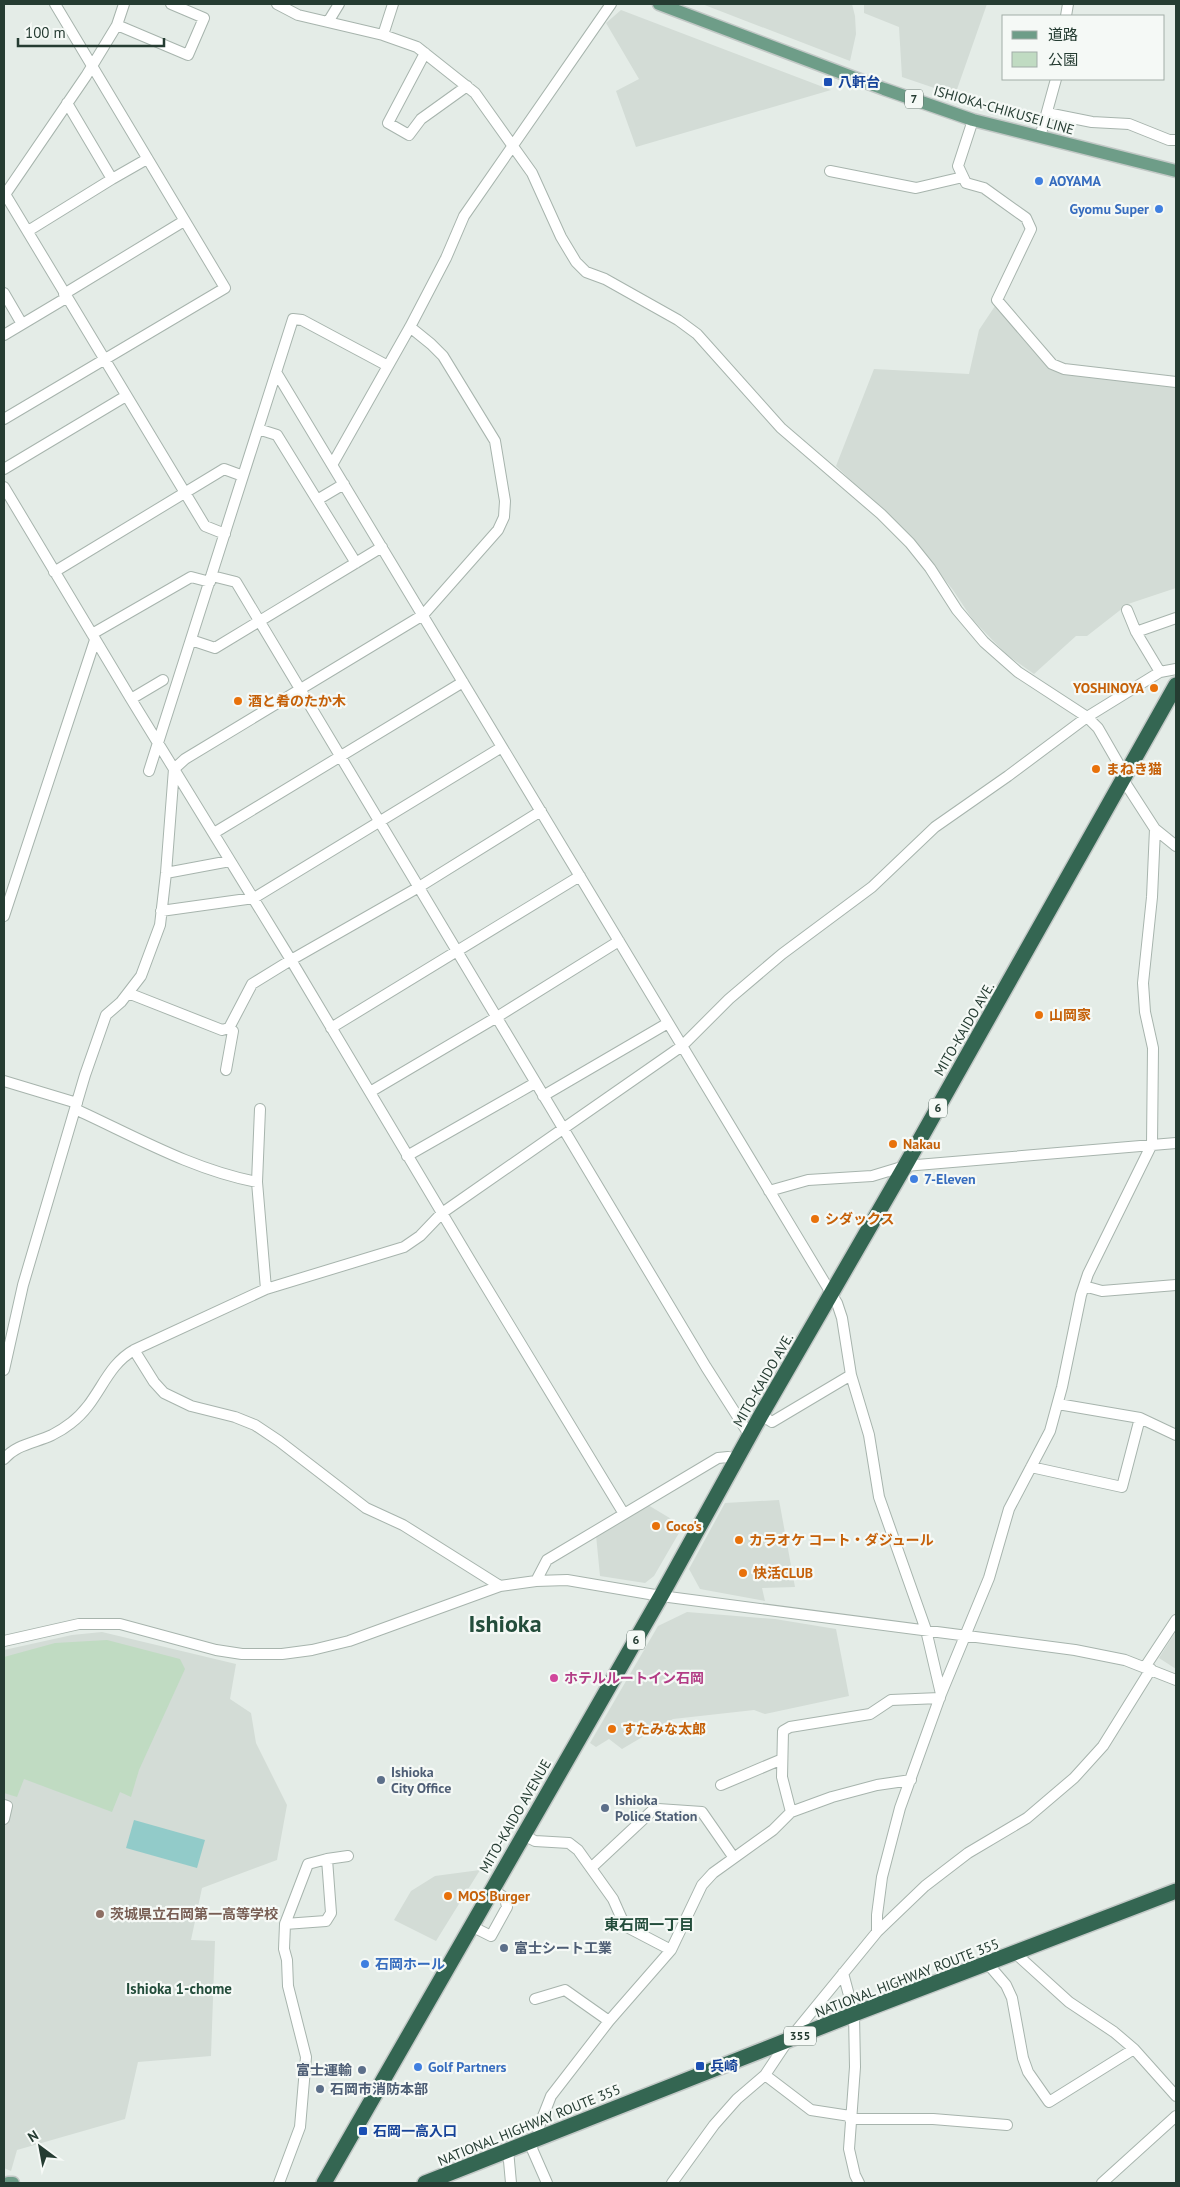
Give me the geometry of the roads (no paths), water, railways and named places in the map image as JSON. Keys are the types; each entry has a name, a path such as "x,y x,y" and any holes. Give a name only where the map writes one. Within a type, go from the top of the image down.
{"highway":[{"name":"MITO-KAIDO AVE.","path":"661,1596 761,1415 905,1166 1176,686"},
{"name":"MITO-KAIDO AVENUE","path":"324,2183 661,1596"},
{"name":"NATIONAL HIGHWAY ROUTE 355","path":"425,2183 854,2014 1016,1954 1176,1891"}],"main road":[{"name":"ISHIOKA-CHIKUSEI LINE","path":"659,4 884,89 973,120 1176,171"}],"street":[{"path":"4,419 225,288 55,4"},
{"path":"124,4 117,24 92,66 4,195 28,231 65,296 205,526 225,534"},
{"path":"117,24 188,55 204,18 171,4"},
{"path":"277,4 298,15 383,35 416,47 467,86 483,103 532,173 560,237 576,262 586,272 605,279 678,320 696,334 781,428 874,508 910,543 930,568 957,610 984,642 1018,672 1087,717 1098,728 1118,762 1124,781 1155,829 1176,846"},
{"path":"328,22 340,4"},
{"path":"383,35 393,4"},
{"path":"332,465 410,328 446,258 464,216 611,4"},
{"path":"425,53 388,123 409,134 420,119 467,86"},
{"path":"1040,137 1056,80"},
{"path":"67,103 112,179"},
{"path":"1047,113 1092,122 1129,124 1169,140 1176,140"},
{"path":"973,120 958,166 966,183 984,188 1026,218 1031,229 997,300 1052,364 1064,369 1176,382"},
{"path":"28,231 147,159"},
{"path":"830,171 916,188 963,177"},
{"path":"4,335 184,221"},
{"path":"4,292 22,324"},
{"path":"149,771 293,319 302,320 388,366"},
{"path":"4,1370 6,1344 76,1106 106,1015 128,993 140,976 160,925 174,769 185,759 423,616 498,530 504,517 505,501 495,441 443,356 410,328"},
{"path":"276,372 831,1294 842,1318 852,1375 869,1435 879,1497 926,1630 941,1696"},
{"path":"4,469 126,396"},
{"path":"258,429 277,435 356,563"},
{"path":"54,572 224,469 243,476"},
{"path":"317,500 344,484"},
{"path":"4,487 158,744 254,898 407,1156 624,1514"},
{"path":"191,640 215,648 382,547"},
{"path":"4,916 94,637 191,577 236,582 458,951 535,1083 706,1367 750,1436"},
{"path":"1127,610 1136,632 1160,672"},
{"path":"1136,632 1176,618"},
{"path":"4,1459 19,1447 52,1435 71,1423 92,1402 121,1357 134,1350 266,1289 404,1247 420,1236 442,1213 682,1046 729,999 782,954 872,887 935,827 1087,717 1160,672 1176,669"},
{"path":"131,699 162,680"},
{"path":"214,833 463,682"},
{"path":"161,911 254,898 502,748"},
{"path":"128,993 222,1030 229,1028 252,984 419,888 541,811"},
{"path":"877,1932 877,1914 882,1877 900,1808 964,1636 989,1578 1006,1516 1031,1467 1046,1443 1058,1404 1084,1286 1152,1144 1153,1048 1145,1012 1144,984 1152,897 1155,829"},
{"path":"166,873 230,861"},
{"path":"331,1028 580,876"},
{"path":"370,1092 497,1017 619,941"},
{"path":"543,1096 668,1022"},
{"path":"226,1070 233,1031 229,1028"},
{"path":"4,1081 76,1106 200,1166 235,1178 257,1182"},
{"path":"407,1156 535,1083"},
{"path":"260,1109 257,1182 266,1289"},
{"path":"769,1191 808,1180 872,1176 905,1166 1176,1143"},
{"path":"1084,1286 1102,1291 1176,1285"},
{"path":"134,1350 154,1382 164,1393 191,1406 235,1417 254,1425 279,1441 366,1508 403,1525 500,1586"},
{"path":"761,1415 772,1422 852,1375"},
{"path":"1058,1404 1140,1418 1176,1435"},
{"path":"1031,1467 1122,1486 1140,1418"},
{"path":"536,1581 548,1560 718,1458 728,1457 737,1459"},
{"path":"4,1641 49,1633 79,1624 120,1624 216,1650 242,1654 282,1654 312,1650 349,1641 500,1586 536,1581 580,1581 661,1596 1092,1653 1148,1668 1176,1680"},
{"path":"672,2183 714,2125 737,2098 765,2075 786,2042 877,1932 925,1886 968,1853 1027,1818 1074,1778 1103,1746 1176,1620"},
{"path":"791,1812 782,1777 780,1760 783,1731 790,1727 870,1714 890,1700 941,1696"},
{"path":"721,1785 780,1760"},
{"path":"547,2183 534,2140 551,2096 609,2021 671,1950 702,1885 713,1874 773,1830 791,1812 832,1797 877,1785 911,1780"},
{"path":"4,1804 7,1806 4,1819"},
{"path":"591,1868 653,1810 658,1809 702,1812 734,1858"},
{"path":"523,1835 535,1841 569,1843 578,1850 613,1899 625,1926 671,1950"},
{"path":"279,2183 300,2127 306,2057 288,1986 284,1949 285,1924 308,1864 348,1856"},
{"path":"285,1924 326,1921 330,1913 327,1859"},
{"path":"471,1926 491,1936 507,1906 505,1898 492,1889"},
{"path":"1016,1954 1069,2002 1114,2032 1134,2049 1176,2096"},
{"path":"988,1964 1006,1985 1012,1998 1022,2058 1028,2072 1049,2102 1134,2049"},
{"path":"843,1973 854,2014 855,2067 849,2149 855,2175 859,2183"},
{"path":"535,1999 564,1990 609,2021"},
{"path":"765,2075 811,2110 850,2117 933,2119 1007,2124"},
{"path":"1102,2183 1176,2116"},
{"path":"508,2150 511,2183"}],"water":[{"path":"134,1820 205,1840 197,1868 126,1848"}],"place":[{"name":"八軒台","path":"828,82"},
{"name":"AOYAMA","path":"1039,181"},
{"name":"Gyomu Super","path":"1159,209"},
{"name":"YOSHINOYA","path":"1154,688"},
{"name":"酒と肴のたか木","path":"238,701"},
{"name":"まねき猫","path":"1096,769"},
{"name":"山岡家","path":"1039,1015"},
{"name":"Nakau","path":"893,1144"},
{"name":"7-Eleven","path":"914,1179"},
{"name":"シダックス","path":"815,1219"},
{"name":"Coco's","path":"656,1526"},
{"name":"カラオケ コート・ダジュール","path":"739,1540"},
{"name":"快活CLUB","path":"743,1573"},
{"name":"ホテルルートイン石岡","path":"554,1678"},
{"name":"すたみな太郎","path":"612,1729"},
{"name":"Ishioka City Office","path":"381,1780"},
{"name":"Ishioka Police Station","path":"605,1808"},
{"name":"MOS Burger","path":"448,1896"},
{"name":"茨城県立石岡第一高等学校","path":"100,1914"},
{"name":"富士シート工業","path":"504,1948"},
{"name":"石岡ホール","path":"365,1964"},
{"name":"兵崎","path":"700,2066"},
{"name":"Golf Partners","path":"418,2067"},
{"name":"富士運輸","path":"362,2070"},
{"name":"石岡市消防本部","path":"320,2089"},
{"name":"石岡一高入口","path":"363,2131"}],"district":[{"name":"Ishioka","path":"505,1624"},
{"name":"東石岡一丁目","path":"649,1925"},
{"name":"Ishioka 1-chome","path":"179,1989"}]}
